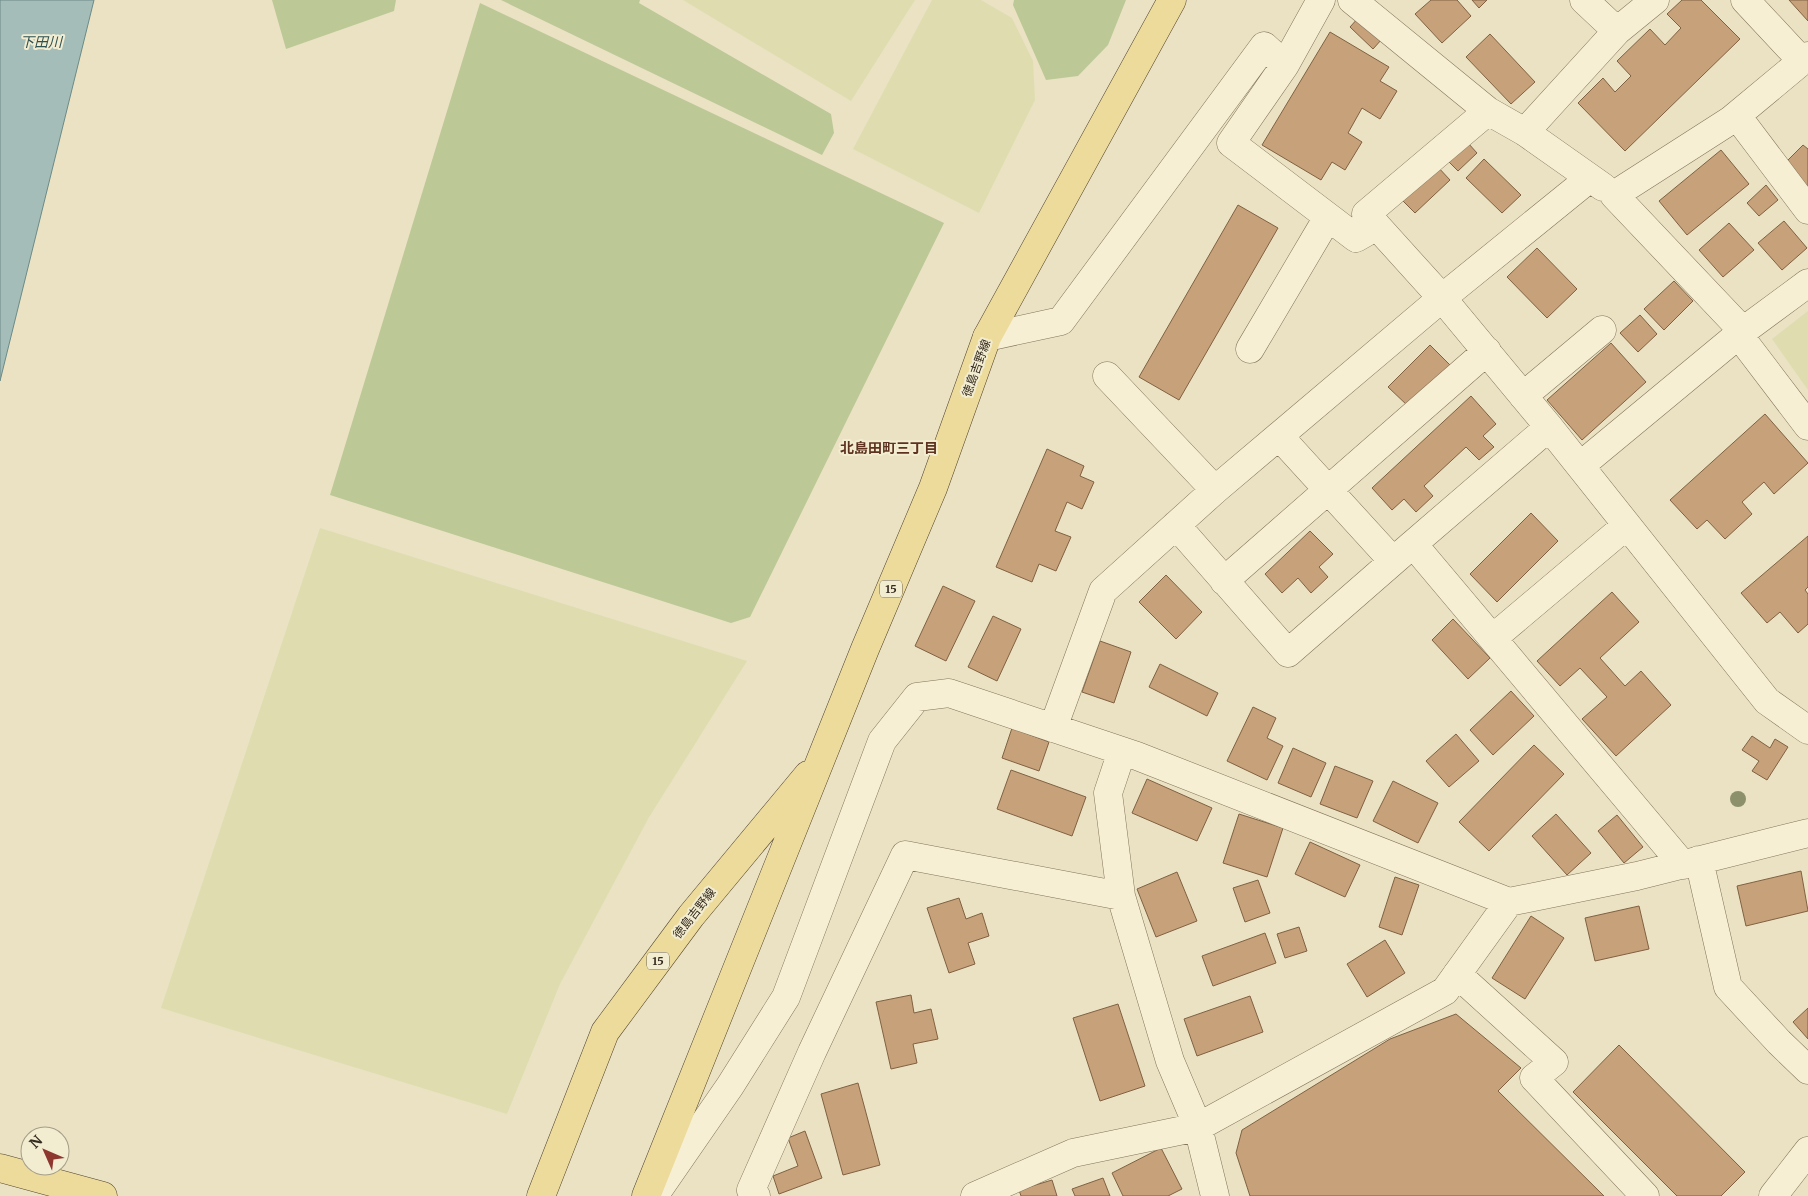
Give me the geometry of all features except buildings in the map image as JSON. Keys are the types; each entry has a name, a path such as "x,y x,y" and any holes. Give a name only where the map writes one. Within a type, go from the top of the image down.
{"main road":[{"name":"徳島吉野線","path":"646,1196 866,649 933,488 987,337 1172,0"},
{"name":"徳島吉野線","path":"541,1196 605,1032 691,916 824,756"},
{"path":"0,1168 103,1196"}],"street":[{"path":"1321,0 1285,65 1231,143 1356,238 1377,226"},
{"path":"1352,0 1488,111 1526,132 1614,195 1740,333 1808,426"},
{"path":"1584,0 1617,31"},
{"path":"1526,132 1617,31 1655,0"},
{"path":"1614,195 1737,116 1805,58 1745,0"},
{"path":"987,337 1061,321 1264,46 1285,65"},
{"path":"1488,111 1366,214 1442,298 1486,351 1767,701 1808,730"},
{"path":"1737,116 1808,210"},
{"path":"1053,728 1103,591 1215,490 1442,298 1590,178"},
{"path":"1250,349 1328,217"},
{"path":"1580,466 1740,333 1808,283"},
{"path":"1523,396 1602,330"},
{"path":"1224,581 1486,351"},
{"path":"1107,376 1215,490"},
{"path":"1176,525 1288,653 1548,427"},
{"path":"1279,436 1328,490 1403,553 1492,638 1691,862 1728,987 1808,1070"},
{"path":"1492,638 1627,525"},
{"path":"654,1196 730,1086 786,997 882,741 917,697 949,693 1122,750 1509,902 1582,889 1808,833"},
{"path":"1122,750 1108,793 1121,896 1170,1061 1198,1126 1215,1196"},
{"path":"756,1196 751,1190 758,1173 812,1052 905,855 1121,896"},
{"path":"976,1196 1073,1153 1198,1126 1445,991 1509,902"},
{"path":"1457,974 1554,1062 1534,1078 1645,1196"},
{"path":"1773,1196 1808,1151"}],"shaded area":[{"path":"683,0 915,0 851,101"},
{"path":"932,0 981,0 1012,18 1033,61 1035,100 979,213 853,149"},
{"path":"1808,311 1808,390 1772,339"},
{"path":"320,528 747,661 648,819 560,984 507,1114 161,1008"}],"green space":[{"path":"272,0 396,0 394,11 286,49"},
{"path":"501,0 640,0 639,3 831,114 834,133 822,155"},
{"path":"1014,0 1126,0 1108,45 1078,76 1046,80 1013,5"},
{"path":"480,3 944,223 750,617 731,623 330,495"}],"water":[{"name":"下田川","path":"0,0 94,0 0,381"}],"district":[{"name":"北島田町三丁目","path":"889,448"}]}
